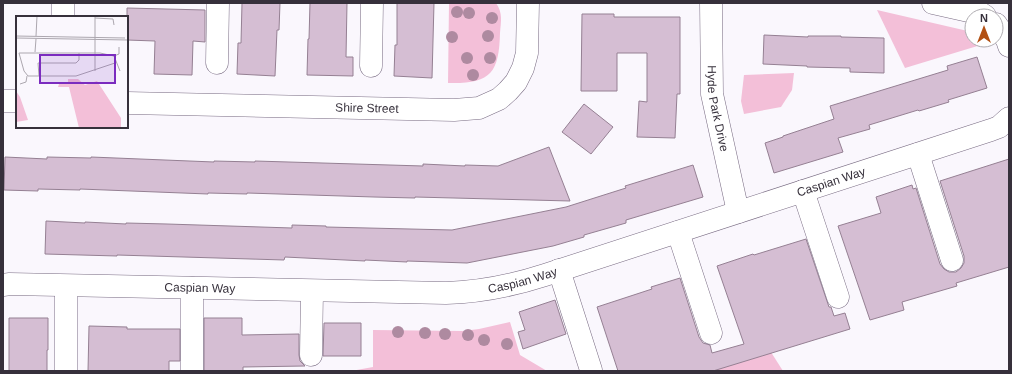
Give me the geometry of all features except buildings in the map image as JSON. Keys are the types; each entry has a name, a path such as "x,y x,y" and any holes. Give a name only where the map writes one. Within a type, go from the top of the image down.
{"street":[{"path":"63,16 64,3"},
{"path":"217,63 218,3"},
{"path":"371,66 372,3"},
{"name":"Shire Street","path":"128,103 454,110 479,108 499,99 508,91 516,82 523,68 527,53 528,3"},
{"name":"Hyde Park Drive","path":"712,3 712,94 738,212"},
{"path":"935,3 964,10"},
{"path":"1004,36 1009,46"},
{"path":"3,100 16,101"},
{"name":"Caspian Way","path":"7,285 467,293 506,286 678,232 991,130 999,127 1009,118"},
{"path":"918,154 952,260"},
{"path":"803,191 838,297"},
{"path":"678,232 711,333"},
{"path":"559,270 591,370"},
{"path":"66,286 66,371"},
{"path":"192,288 192,371"},
{"path":"310,355 312,291"}],"shaded area":[{"path":"449,3 496,3 498,7 501,14 501,21 497,58 494,67 489,74 483,78 462,83 448,83"},
{"path":"877,10 964,30 964,48 971,48 905,68"},
{"path":"794,73 792,90 781,107 744,114 741,101 744,75"},
{"path":"510,322 520,355 547,371 351,371 373,367 373,330 463,331"},
{"path":"769,349 783,371 703,371"}]}
